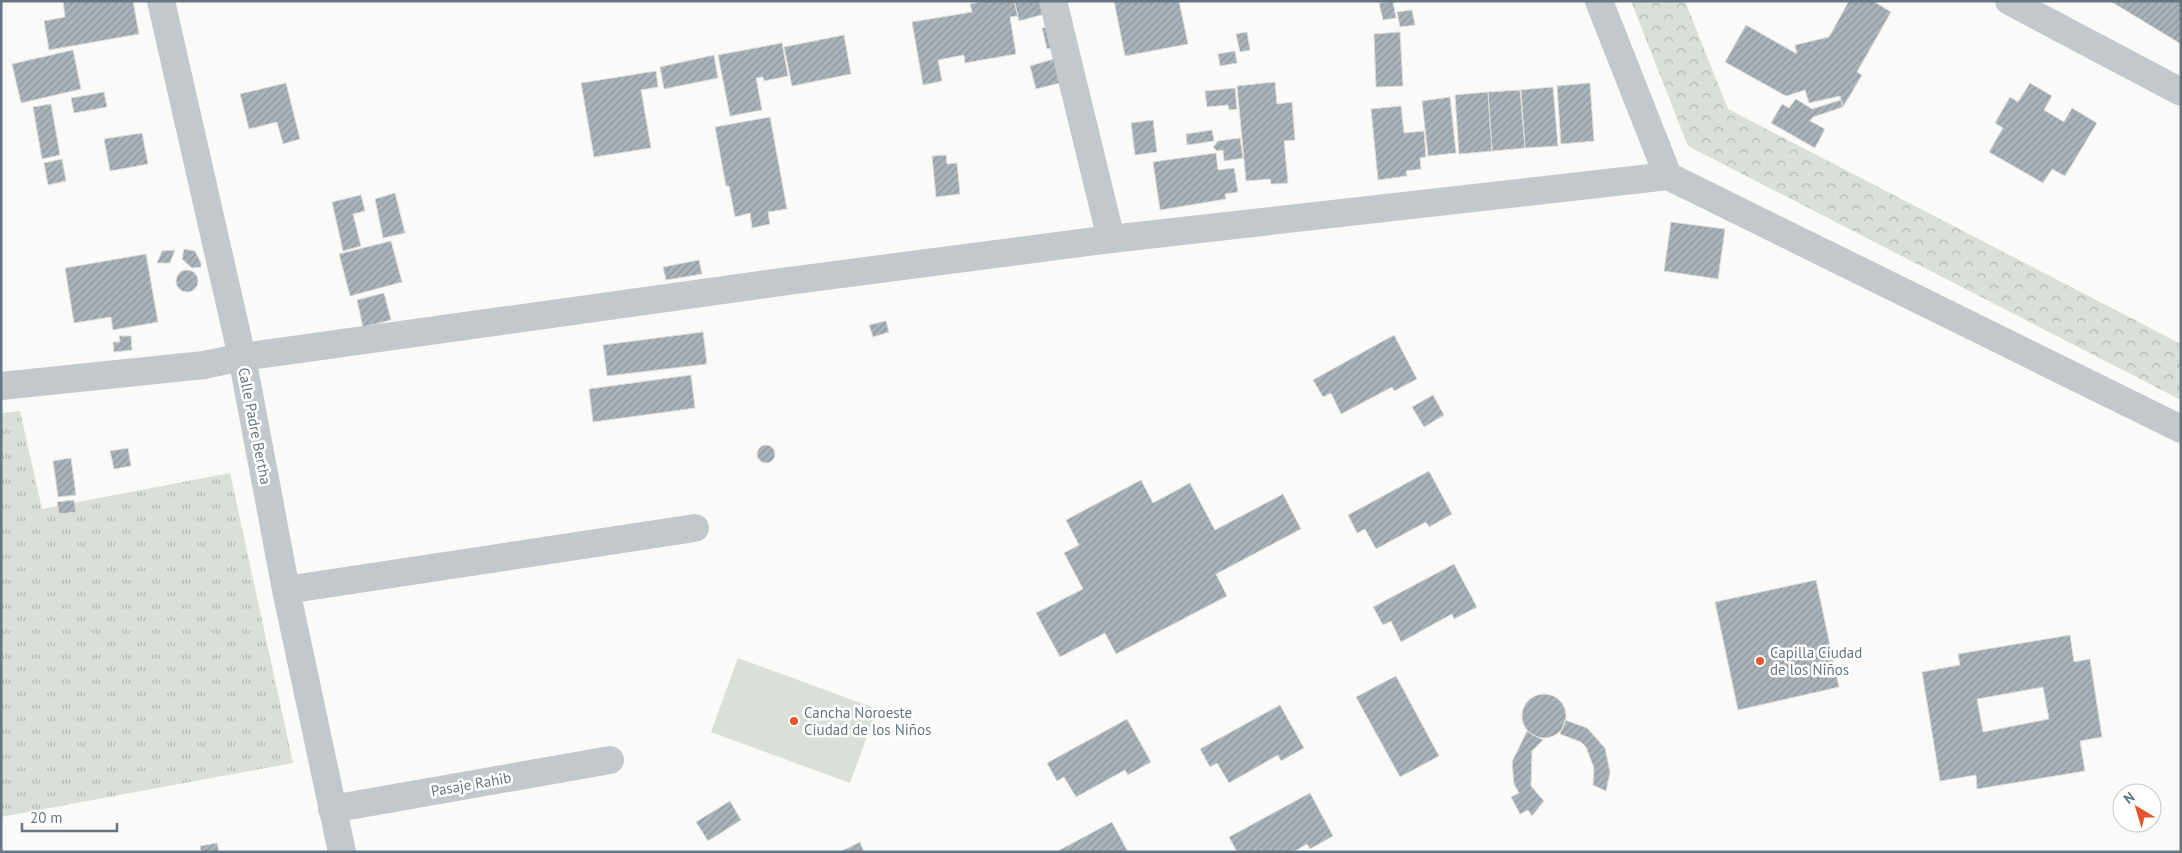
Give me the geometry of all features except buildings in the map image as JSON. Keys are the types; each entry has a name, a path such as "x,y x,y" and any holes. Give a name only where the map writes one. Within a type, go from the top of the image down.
{"street":[{"name":"Calle Padre Bertha","path":"161,1 242,357 286,590 342,852"},
{"path":"1053,1 1111,239"},
{"path":"1599,1 1668,176"},
{"path":"2010,1 2181,92"},
{"path":"1,386 204,365 242,357 796,280 1111,239 1668,176 2181,429"},
{"path":"286,590 695,528"},
{"name":"Pasaje Rahib","path":"332,809 610,760"}],"green space":[{"path":"1631,1 1685,1 1728,109 2181,344 2181,400 1688,146"},
{"path":"20,411 42,509 230,473 293,763 1,817 1,413"},
{"name":"Cancha Noroeste Ciudad de los Niños","path":"738,658 877,709 850,783 711,732"}],"place":[{"name":"Capilla Ciudad de los Niños","path":"1760,661"},
{"name":"Cancha Noroeste Ciudad de los Niños","path":"794,721"}]}
